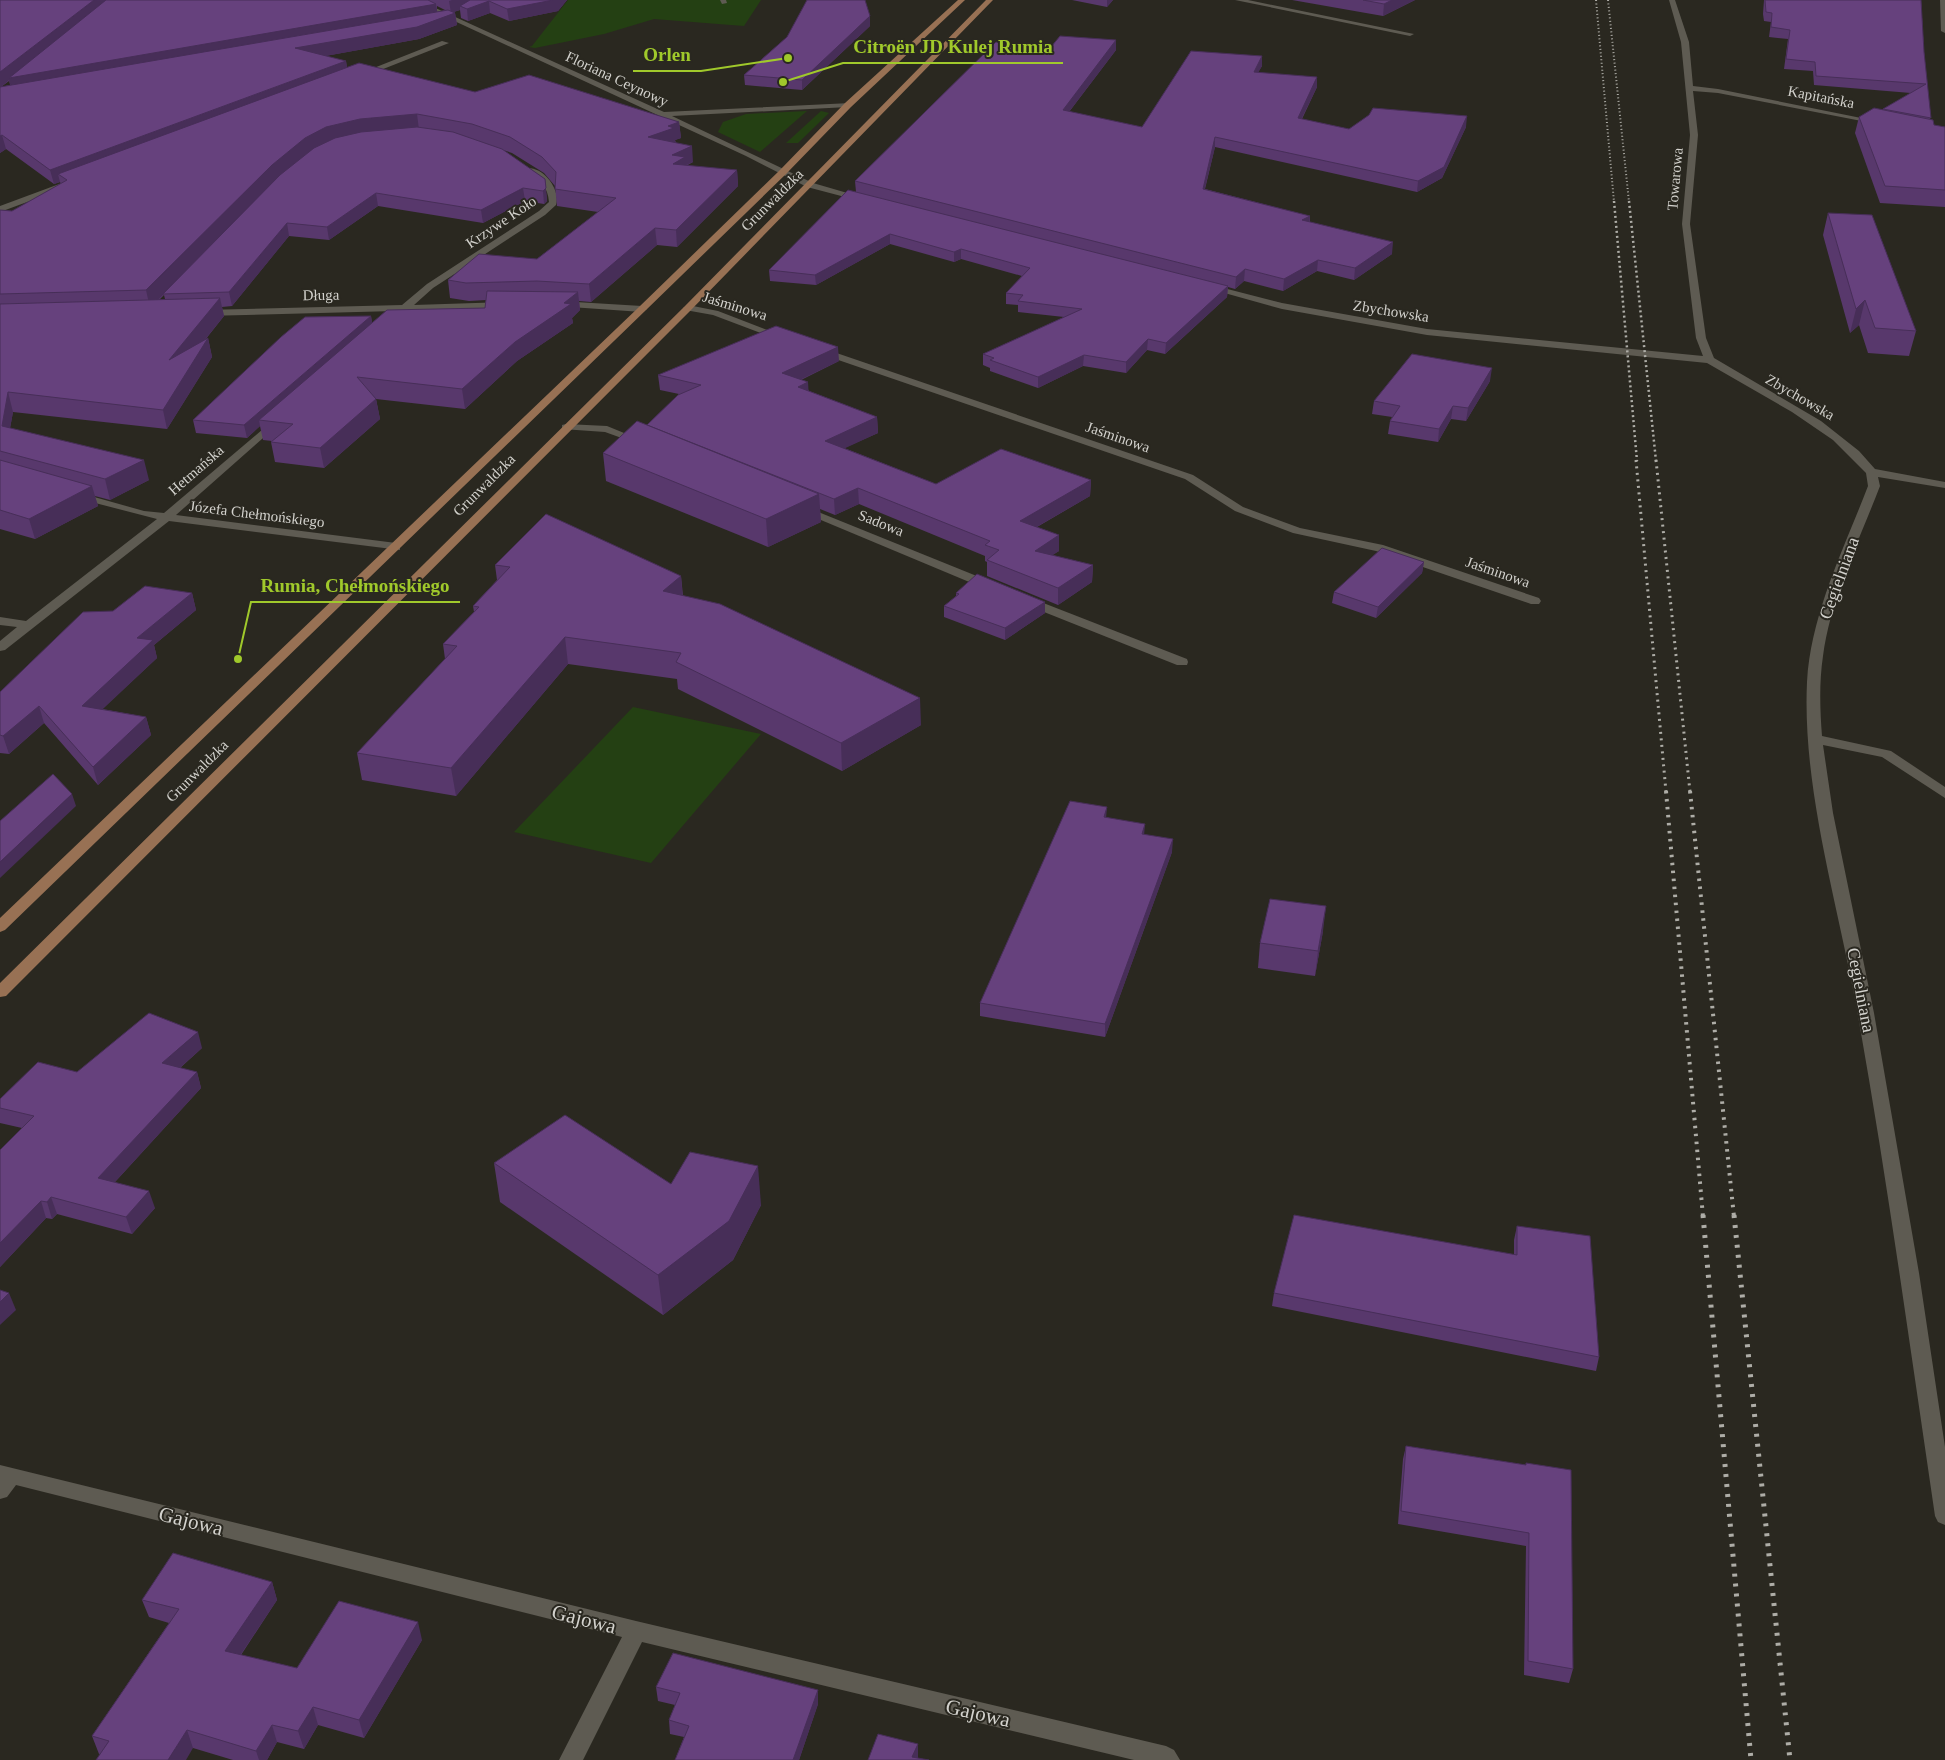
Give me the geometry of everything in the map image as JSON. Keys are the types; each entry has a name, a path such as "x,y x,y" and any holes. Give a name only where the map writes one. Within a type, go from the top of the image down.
{"main road":[{"name":"Grunwaldzka","path":"0,927 642,309 783,172 848,105 962,0"},
{"name":"Grunwaldzka","path":"0,992 810,186 990,0"}],"street":[{"name":"Floriana Ceynowy","path":"412,0 662,114 702,130 810,186"},
{"path":"1238,0 1410,34"},
{"name":"Towarowa","path":"1672,0 1685,42 1691,88 1694,135 1686,224 1701,338 1710,360"},
{"path":"1944,2 1945,31"},
{"path":"431,21 459,15"},
{"path":"352,78 445,43"},
{"name":"Kapitańska","path":"1691,88 1718,91 1888,124"},
{"path":"662,114 738,112 848,105"},
{"path":"722,120 738,112"},
{"name":"Krzywe Koło","path":"405,308 430,286 542,213 552,203 552,190 539,175 518,163"},
{"path":"0,209 74,182"},
{"path":"810,186 876,202"},
{"name":"Zbychowska","path":"1199,285 1282,306 1428,332 1710,360 1739,380 1834,435 1859,455 1871,472"},
{"name":"Długa","path":"192,313 520,304"},
{"path":"548,304 642,309"},
{"path":"375,334 405,308"},
{"name":"Jaśminowa","path":"688,308 715,314 1190,477 1239,509 1297,531 1379,548 1535,601"},
{"name":"Hetmańska","path":"0,647 167,517 286,412"},
{"path":"566,428 607,428 653,447"},
{"path":"1871,472 1945,485"},
{"name":"Cegielniana","path":"1871,472 1874,486 1836,579 1822,624 1814,681 1815,740 1824,809 1856,959 1894,1161 1945,1516"},
{"name":"Józefa Chełmońskiego","path":"67,492 144,514 396,547"},
{"name":"Sadowa","path":"790,503 999,589"},
{"path":"1018,597 1182,662"},
{"path":"0,621 28,624"},
{"path":"1815,740 1886,754 1945,794"},
{"name":"Gajowa","path":"4,1480 1156,1755 1168,1760"},
{"path":"571,1760 636,1631"}],"green space":[{"path":"568,0 761,0 744,26 654,19 604,34 535,48 529,47 532,46"},
{"path":"807,111 760,152 718,132 723,122 746,114"},
{"path":"821,111 829,113 798,143 786,143"},
{"path":"633,707 761,734 651,863 514,832"}],"building":[{"path":"0,0 94,0 0,72"},
{"path":"106,0 428,0 436,4 9,78"},
{"path":"470,0 553,0 507,9 489,1 467,9 460,6"},
{"path":"807,0 865,0 870,16 802,80 744,75 787,37"},
{"path":"1363,0 1392,0 1384,4"},
{"path":"1765,0 1921,0 1931,118 1883,109 1926,84 1816,76 1815,62 1786,59 1790,30 1771,27 1772,13 1766,12"},
{"path":"448,10 455,13 417,27 295,48 346,61 50,170 2,135 0,136 0,87"},
{"path":"1060,36 1116,40 1063,110 1142,127 1191,51 1262,56 1254,72 1317,77 1298,118 1349,129 1369,115 1373,108 1467,116 1444,167 1418,181 1215,137 1203,189 1310,216 1302,220 1393,242 1355,268 1318,260 1284,279 1245,269 1236,277 855,181 996,42 1051,47"},
{"path":"359,63 475,92 529,75 679,122 668,126 674,128 648,137 692,146 672,155 685,157 673,164 737,170 676,230 655,228 589,284 537,281 466,283 448,280 479,254 537,259 616,198 555,189 556,172 542,157 510,137 472,124 417,114 360,119 326,127 305,138 272,165 146,290 0,294 0,210 12,211 67,180 58,174"},
{"path":"1874,108 1933,120 1934,125 1945,127 1945,190 1885,186 1859,117"},
{"path":"417,127 453,132 502,149 545,179 546,188 543,191 523,188 481,210 376,193 327,227 287,223 229,292 163,294 280,175 314,148 335,138 361,132"},
{"path":"848,190 1228,286 1166,343 1148,339 1126,362 1084,355 1038,377 990,360 994,358 983,354 1082,309 1018,301 1023,295 1006,293 1030,268 961,249 954,252 890,234 815,275 769,270"},
{"path":"1828,213 1872,215 1916,331 1875,328 1865,300 1856,309"},
{"path":"487,291 578,292 564,303 571,304 515,342 462,389 357,377 376,399 320,448 271,442 293,424 259,420 387,310 485,308"},
{"path":"220,298 169,360 208,338 163,410 8,392 2,426 144,460 105,479 0,451 0,304"},
{"path":"371,316 244,425 193,420 281,337 305,317"},
{"path":"776,326 838,347 782,373 808,382 798,387 877,417 825,441 936,484 1001,449 1091,480 1020,521 1059,535 1035,551 1093,565 1058,588 987,560 999,550 985,545 990,541 858,488 834,499 647,425 678,395 701,385 658,375"},
{"path":"1412,354 1492,368 1468,408 1453,406 1439,429 1390,421 1400,406 1374,401"},
{"path":"637,421 819,494 766,519 603,453"},
{"path":"0,460 92,486 29,519 0,510"},
{"path":"546,514 681,576 663,591 720,604 920,698 841,743 676,662 681,653 565,637 451,768 357,753 457,646 443,644 479,607 473,606 510,567 495,565"},
{"path":"1382,548 1424,562 1378,607 1334,592"},
{"path":"977,574 1045,602 1005,628 944,606 959,594 956,593"},
{"path":"145,586 192,593 137,638 153,640 82,706 146,717 93,767 39,706 3,736 0,735 0,692 83,612 113,611"},
{"path":"53,774 72,794 0,862 0,821"},
{"path":"1070,801 1107,807 1104,817 1145,824 1142,834 1173,839 1105,1024 980,1003"},
{"path":"1270,899 1326,906 1318,951 1260,943"},
{"path":"149,1013 198,1032 162,1063 197,1072 98,1178 149,1191 126,1217 51,1197 47,1202 41,1201 0,1243 0,1150 34,1116 0,1108 0,1099 38,1062 77,1072"},
{"path":"565,1115 671,1184 690,1152 758,1166 729,1221 658,1275 494,1163"},
{"path":"1294,1215 1517,1255 1517,1226 1590,1236 1599,1357 1274,1293"},
{"path":"0,1290 9,1293 0,1302"},
{"path":"1406,1446 1526,1465 1526,1463 1571,1470 1573,1669 1528,1661 1529,1533 1401,1511"},
{"path":"173,1553 272,1582 225,1651 297,1668 339,1601 418,1622 359,1720 313,1707 298,1731 272,1725 256,1751 187,1730 168,1760 96,1760 109,1741 92,1736 179,1609 142,1600"},
{"path":"673,1653 818,1690 793,1760 675,1760 689,1726 669,1720 680,1693 656,1687"},
{"path":"878,1734 918,1744 912,1757 929,1760 868,1760"}],"railway":[{"path":"1596,0 1614,202"},
{"path":"1608,0 1629,202"},
{"path":"1614,201 1637,461"},
{"path":"1629,201 1656,461"},
{"path":"1636,460 1666,792"},
{"path":"1656,460 1690,792"},
{"path":"1666,791 1703,1217"},
{"path":"1690,791 1734,1217"},
{"path":"1703,1215 1751,1760"},
{"path":"1734,1215 1790,1760"}],"place":[{"name":"Orlen","path":"788,58"},
{"name":"Citroën JD Kulej Rumia","path":"783,82"},
{"name":"Rumia, Chełmońskiego","path":"238,659"}]}
